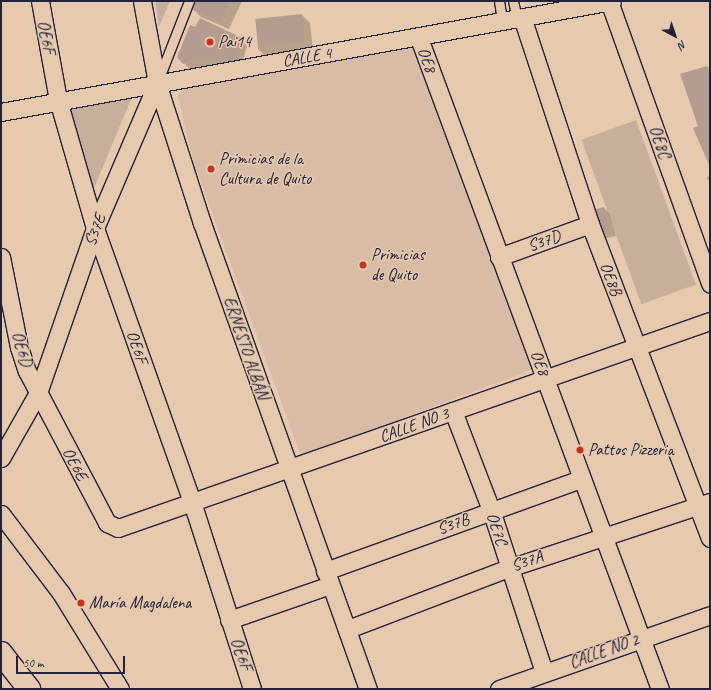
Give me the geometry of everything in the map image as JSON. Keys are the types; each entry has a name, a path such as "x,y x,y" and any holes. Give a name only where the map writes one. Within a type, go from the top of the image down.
{"main road":[{"path":"1,652 29,689"}],"street":[{"name":"OE6F","path":"40,1 58,100 95,228 192,502 252,689"},
{"name":"ERNESTO ALBÁN","path":"142,1 156,83 202,223 328,578 348,629 368,689"},
{"name":"CALLE 4","path":"1,112 58,100 419,38 514,18 612,1"},
{"name":"OE8C","path":"609,2 710,283"},
{"name":"OE8B","path":"514,18 590,224 637,345 704,504 710,538"},
{"name":"OE8","path":"419,38 499,258 546,378 581,479 604,535 660,689"},
{"name":"S37E","path":"1,458 38,393 95,228 156,83"},
{"name":"S37D","path":"499,258 590,224"},
{"name":"OE6D","path":"1,256 19,347 38,393"},
{"name":"CALLE NO 3","path":"118,528 289,469 637,345 710,321"},
{"name":"OE6E","path":"38,393 107,523 118,528"},
{"name":"OE7C","path":"453,411 491,510 544,672"},
{"name":"S37B","path":"229,620 491,510 581,479"},
{"name":"S37A","path":"348,629 509,568 604,535 704,504"},
{"path":"1,514 61,593 120,689"},
{"name":"CALLE NO 2","path":"499,689 710,615"}],"lane":[{"name":"S37E","path":"156,83 188,1"},
{"path":"499,1 514,18"},
{"path":"512,1 514,18"}],"shaded area":[{"path":"155,1 170,1 159,27"},
{"name":"Primicias de Quito","path":"415,47 534,369 301,456 193,161 178,96 184,89"},
{"path":"135,90 89,200 66,105"},
{"path":"636,120 696,284 641,304 581,140"}],"building":[{"path":"196,1 230,1 221,22 192,9"},
{"path":"302,14 305,41 258,46 255,19"},
{"name":"Pai14","path":"200,18 240,37 235,46 238,48 232,63 218,64 220,60 189,60 183,64 177,57 190,25 195,27"},
{"path":"707,66 710,74 710,167 693,128 698,126 680,74"},
{"path":"604,207 611,231 598,235 592,211"}],"place":[{"name":"Pai14","path":"210,42"},
{"name":"Primicias de la Cultura de Quito","path":"211,169"},
{"name":"Primicias de Quito","path":"363,265"},
{"name":"Pattos Pizzeria","path":"580,450"},
{"name":"María Magdalena","path":"81,603"}]}
